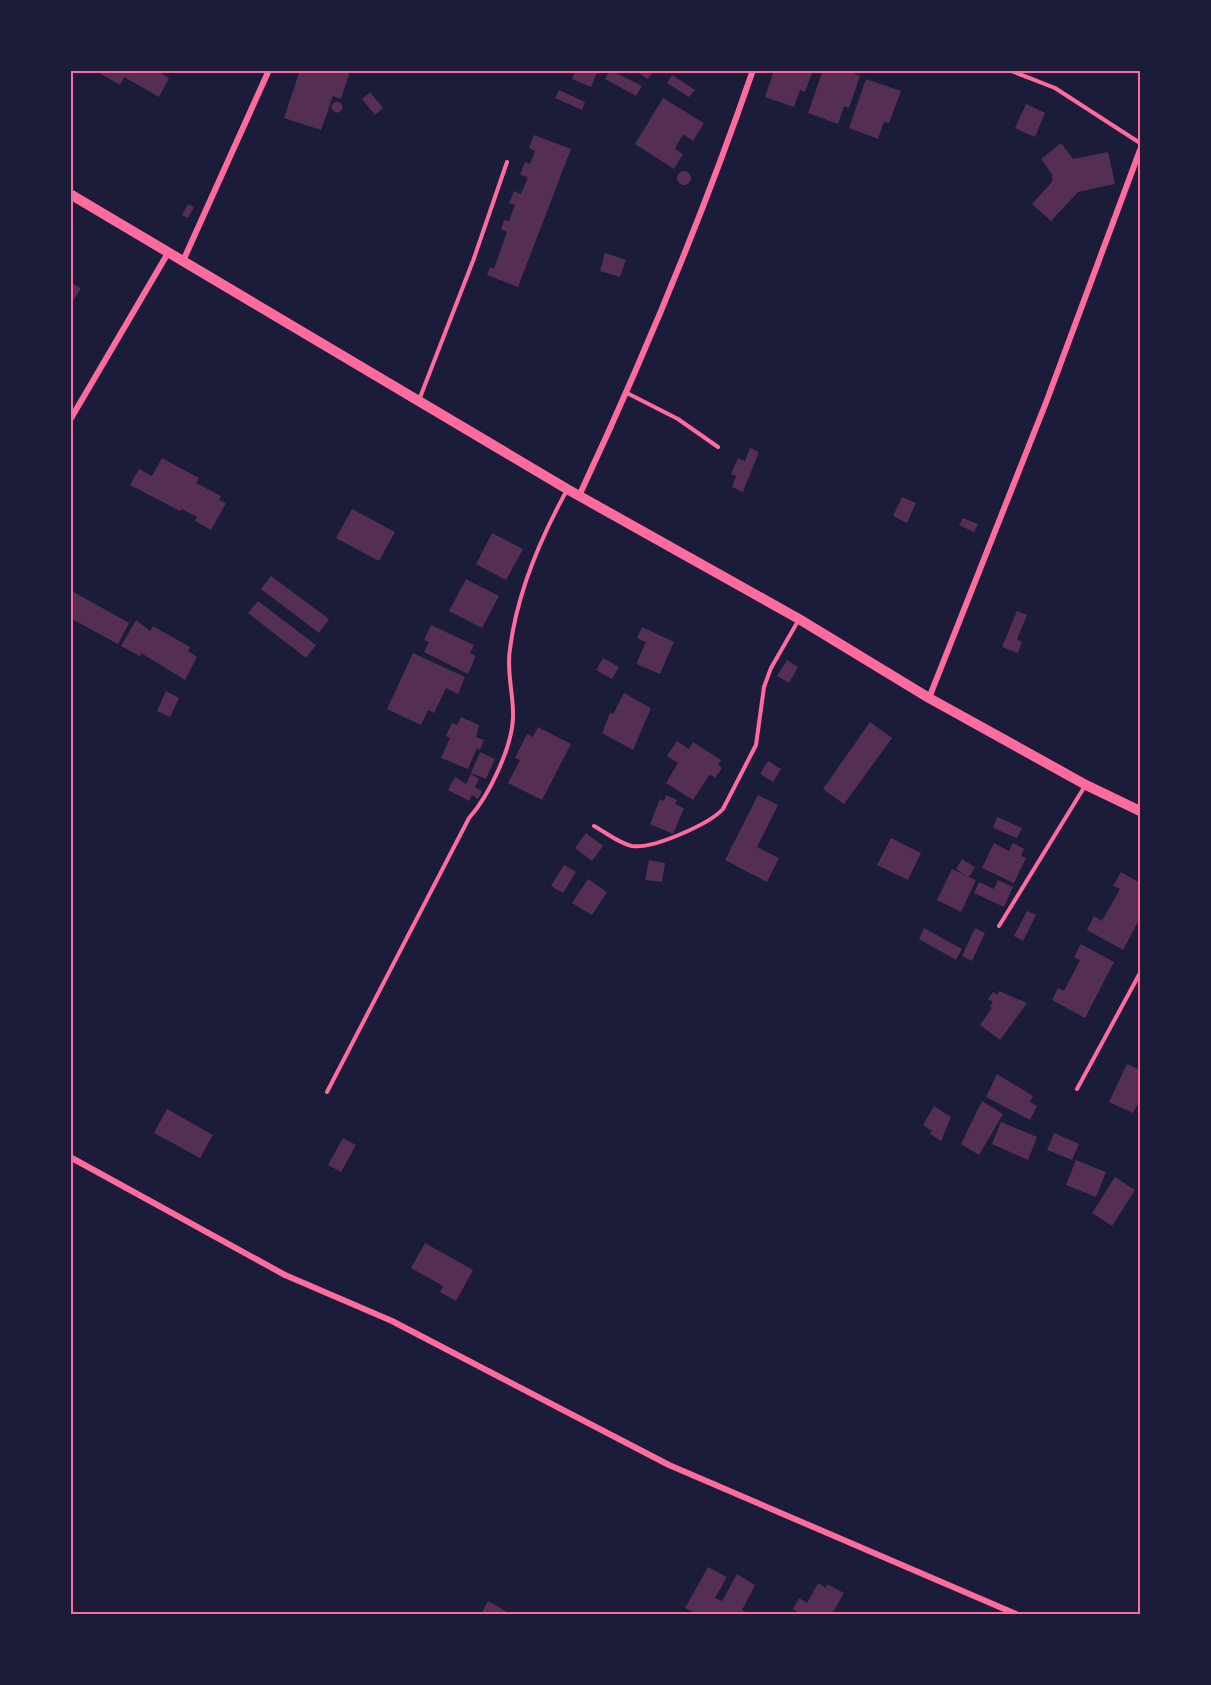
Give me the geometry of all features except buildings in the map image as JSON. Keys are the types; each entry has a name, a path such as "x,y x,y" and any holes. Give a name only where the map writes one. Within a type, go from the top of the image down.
{"main road":[{"path":"70,194 567,489 799,619 929,698 1086,785 1140,811"}],"street":[{"path":"183,261 270,70"},
{"path":"579,496 627,393 726,149 753,70"},
{"path":"929,698 1047,400 1140,150"},
{"path":"70,420 168,253"},
{"path":"70,1157 285,1275 392,1321 669,1465 870,1549 1016,1614"}],"lane":[{"path":"1009,70 1055,88 1140,143"},
{"path":"419,401 473,261 507,162"},
{"path":"627,393 678,419 718,447"},
{"path":"327,1092 469,818 479,806 496,773 513,718 509,651 520,604 545,530 567,489"},
{"path":"594,826 631,846 642,845 672,837 716,816 723,809 756,745 764,687 771,668 799,619"},
{"path":"999,926 1086,785"},
{"path":"1077,1089 1140,973"}]}
